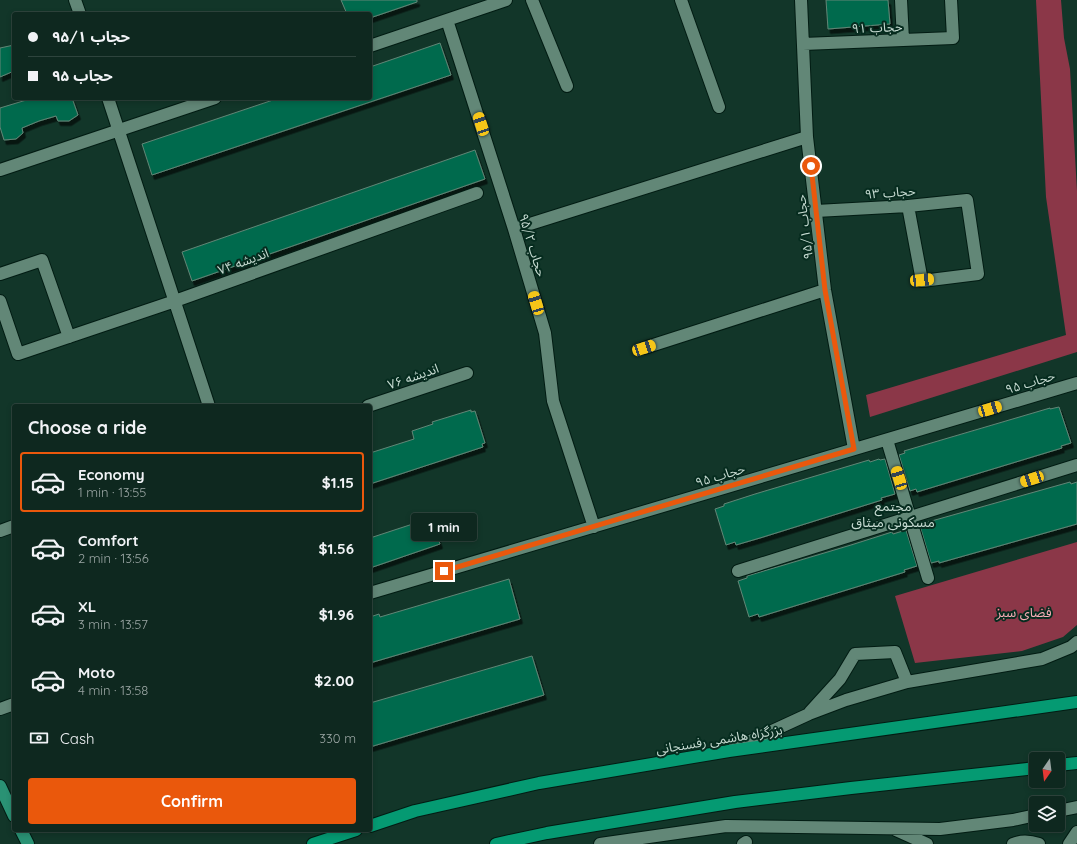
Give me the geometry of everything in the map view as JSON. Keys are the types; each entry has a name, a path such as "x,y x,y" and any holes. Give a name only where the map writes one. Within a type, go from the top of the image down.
{"highway":[{"name":"بزرگراه هاشمی رفسنجانی","path":"372,825 414,811 539,783 729,751 1076,701"},
{"path":"1065,764 1077,763"},
{"path":"496,844 547,833 735,802 1029,769"},
{"path":"313,844 350,832"}],"main road":[{"path":"0,786 12,812"},
{"path":"22,832 28,844"}],"street":[{"path":"75,0 79,12"},
{"path":"372,45 447,20 483,4 506,0"},
{"path":"532,0 567,86"},
{"path":"681,0 719,107"},
{"name":"حجاب ۹۵/۱","path":"801,0 807,137 825,290 854,449"},
{"path":"901,0 903,40"},
{"name":"حجاب ۹۱","path":"803,44 953,38 951,0"},
{"name":"حجاب ۹۵/۲","path":"447,20 514,229 545,333 553,401 594,527"},
{"path":"109,100 208,404"},
{"path":"0,170 209,100"},
{"path":"514,229 807,137"},
{"name":"اندیشه ۷۴","path":"0,301 18,354 175,301 477,193"},
{"name":"حجاب ۹۳","path":"816,211 908,206 967,200 978,274 922,280 908,206"},
{"path":"0,274 42,260 69,337"},
{"path":"644,348 825,290"},
{"name":"اندیشه ۷۶","path":"372,405 467,373"},
{"name":"حجاب ۹۵","path":"372,592 1077,383"},
{"path":"887,440 928,578"},
{"path":"738,570 1077,465"},
{"path":"0,530 12,527"},
{"path":"729,751 809,714 846,700 907,682 1042,659 1071,647 1077,642"},
{"path":"809,714 840,679 855,654 895,652 907,682"},
{"path":"0,709 12,705"},
{"path":"1065,810 1077,807"},
{"path":"600,844 726,826 940,828 1013,820 1029,817"},
{"path":"891,828 927,844"},
{"path":"1069,844 1077,832"},
{"path":"1013,844 1029,841 1039,844"}],"green space":[{"path":"1036,0 1061,0 1064,38 1070,69 1077,191 1077,352 870,417 866,395 1066,335 1046,197"},
{"name":"فضای سبز","path":"1077,542 1077,625 1063,637 1022,651 915,663 895,596"}],"building":[{"path":"341,0 417,0 417,2 372,17 372,12 346,12"},
{"path":"826,0 888,0 890,24 828,29"},
{"path":"440,43 451,75 152,175 142,144 273,100 372,100 372,66"},
{"path":"12,45 12,72 0,77 0,48"},
{"path":"26,100 73,100 78,115 69,121 58,121 56,116 39,121 22,128 23,133 16,139 4,140 0,127 0,108"},
{"path":"475,150 485,179 192,281 182,252"},
{"path":"1059,407 1071,443 1061,446 1062,448 917,492 916,489 910,491 899,455 905,453 904,451 1050,408"},
{"path":"471,410 471,412 475,411 485,443 482,444 483,447 372,483 372,452 414,439 412,431 433,424 432,422"},
{"path":"885,459 895,494 881,498 882,500 760,538 736,545 735,542 726,545 715,509 724,506 724,504 755,494 869,460 870,462"},
{"path":"1070,482 1071,484 1077,482 1077,524 939,563 939,561 931,563 920,526 928,524 928,522"},
{"path":"431,518 440,544 372,567 372,537"},
{"path":"906,530 917,566 904,570 905,572 759,617 758,614 749,617 738,581 747,578 747,576 892,532 893,534"},
{"path":"509,579 520,619 372,662 372,616 379,614 380,617"},
{"path":"532,656 544,695 372,746 372,702"}],"district":[{"name":"مجتمع مسکونی میثاق","path":"893,514"}],"route":[{"path":"444,571 854,449 825,290 811,166"}]}
